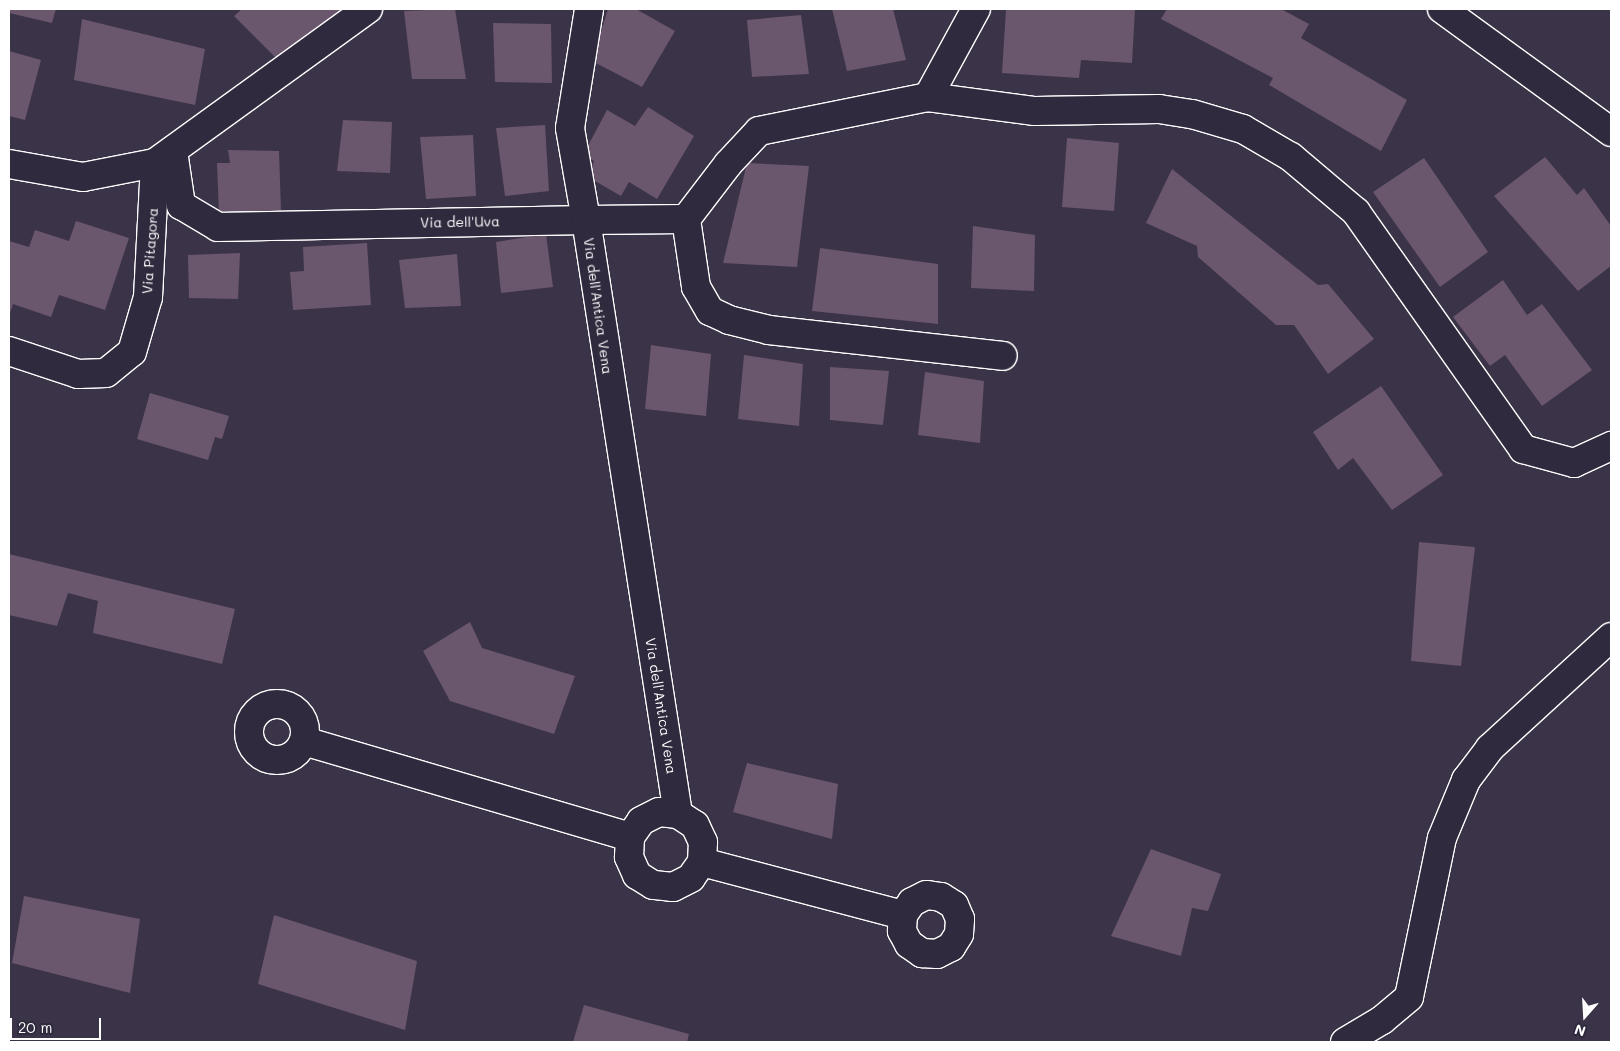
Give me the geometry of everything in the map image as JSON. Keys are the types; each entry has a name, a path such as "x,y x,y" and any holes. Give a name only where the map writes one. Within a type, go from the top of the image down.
{"street":[{"path":"9,164 83,177 164,157 368,9"},
{"path":"586,220 570,128 588,9"},
{"path":"928,97 976,9"},
{"path":"1442,9 1611,132"},
{"path":"1003,356 769,330 729,320 710,311 696,287 686,219 728,164 759,131 928,97 1035,111 1159,109 1192,114 1243,130 1291,157 1356,212 1523,449 1574,463 1611,446"},
{"name":"Via dell'Uva","path":"164,157 181,205 218,227 586,220"},
{"name":"Via Pitagora","path":"9,351 78,374 106,373 132,352 148,297 164,157"},
{"name":"Via dell'Antica Vena","path":"678,814 586,220 686,219"},
{"path":"1345,1042 1382,1020 1409,997 1442,838 1466,780 1490,748 1611,636"},
{"path":"304,741 630,837"},
{"path":"659,812 678,814 695,824 703,842 702,862 691,878 673,887 653,885 637,874 628,857 630,837 641,821 659,812"},
{"path":"702,862 903,915"}],"building":[{"path":"9,9 56,9 52,23 9,13"},
{"path":"242,9 342,9 277,59 234,16"},
{"path":"455,9 466,79 412,79 404,11"},
{"path":"608,9 636,9 675,31 642,87 592,61"},
{"path":"832,9 893,9 906,60 847,71"},
{"path":"1006,9 1135,9 1132,63 1081,60 1079,78 1002,73"},
{"path":"1167,9 1281,9 1309,24 1301,38 1407,100 1381,151 1269,85 1273,78 1161,19"},
{"path":"801,15 809,74 752,77 747,20"},
{"path":"82,19 205,49 195,105 74,80"},
{"path":"493,23 551,24 552,83 495,82"},
{"path":"9,51 41,60 25,120 9,116"},
{"path":"648,107 694,136 657,199 629,182 621,196 588,177 594,161 583,155 607,110 635,126"},
{"path":"343,120 392,122 390,173 337,171"},
{"path":"545,125 549,191 505,196 496,128"},
{"path":"473,135 476,196 426,199 420,137"},
{"path":"1067,138 1119,143 1114,211 1062,207"},
{"path":"228,150 279,151 281,211 219,214 217,163 230,163"},
{"path":"1545,157 1577,195 1584,188 1611,226 1611,266 1578,291 1494,196"},
{"path":"1424,158 1488,252 1440,287 1373,192"},
{"path":"747,163 809,166 797,267 723,263"},
{"path":"1172,169 1318,285 1328,284 1374,339 1328,374 1294,325 1276,325 1198,257 1197,246 1146,223"},
{"path":"76,221 129,238 105,310 59,295 51,317 13,304 9,316 9,241 29,247 35,230 69,241"},
{"path":"973,226 1035,235 1034,291 971,288"},
{"path":"546,234 553,287 501,293 496,242"},
{"path":"367,243 371,305 293,310 290,272 304,271 303,247"},
{"path":"820,248 938,264 938,324 812,311"},
{"path":"240,253 238,299 189,298 188,255"},
{"path":"457,254 461,306 405,308 399,260"},
{"path":"1503,280 1527,315 1542,304 1592,370 1542,406 1505,355 1490,366 1453,317"},
{"path":"651,345 711,354 706,416 645,409"},
{"path":"744,355 803,364 799,426 738,419"},
{"path":"830,367 889,371 883,425 830,420"},
{"path":"925,372 984,381 980,443 918,435"},
{"path":"1381,386 1443,475 1392,510 1353,458 1338,470 1313,432"},
{"path":"150,393 229,416 222,439 215,437 208,460 137,439"},
{"path":"1419,542 1475,547 1461,666 1411,661"},
{"path":"9,554 235,609 222,664 93,633 98,601 68,593 57,626 9,615"},
{"path":"470,622 482,648 575,676 554,734 450,701 423,651"},
{"path":"747,763 838,784 832,839 733,812"},
{"path":"1151,849 1221,874 1208,911 1192,908 1181,956 1111,936"},
{"path":"24,896 140,919 130,993 12,963"},
{"path":"274,915 417,961 405,1030 258,984"},
{"path":"584,1005 689,1034 687,1042 573,1042"}]}
